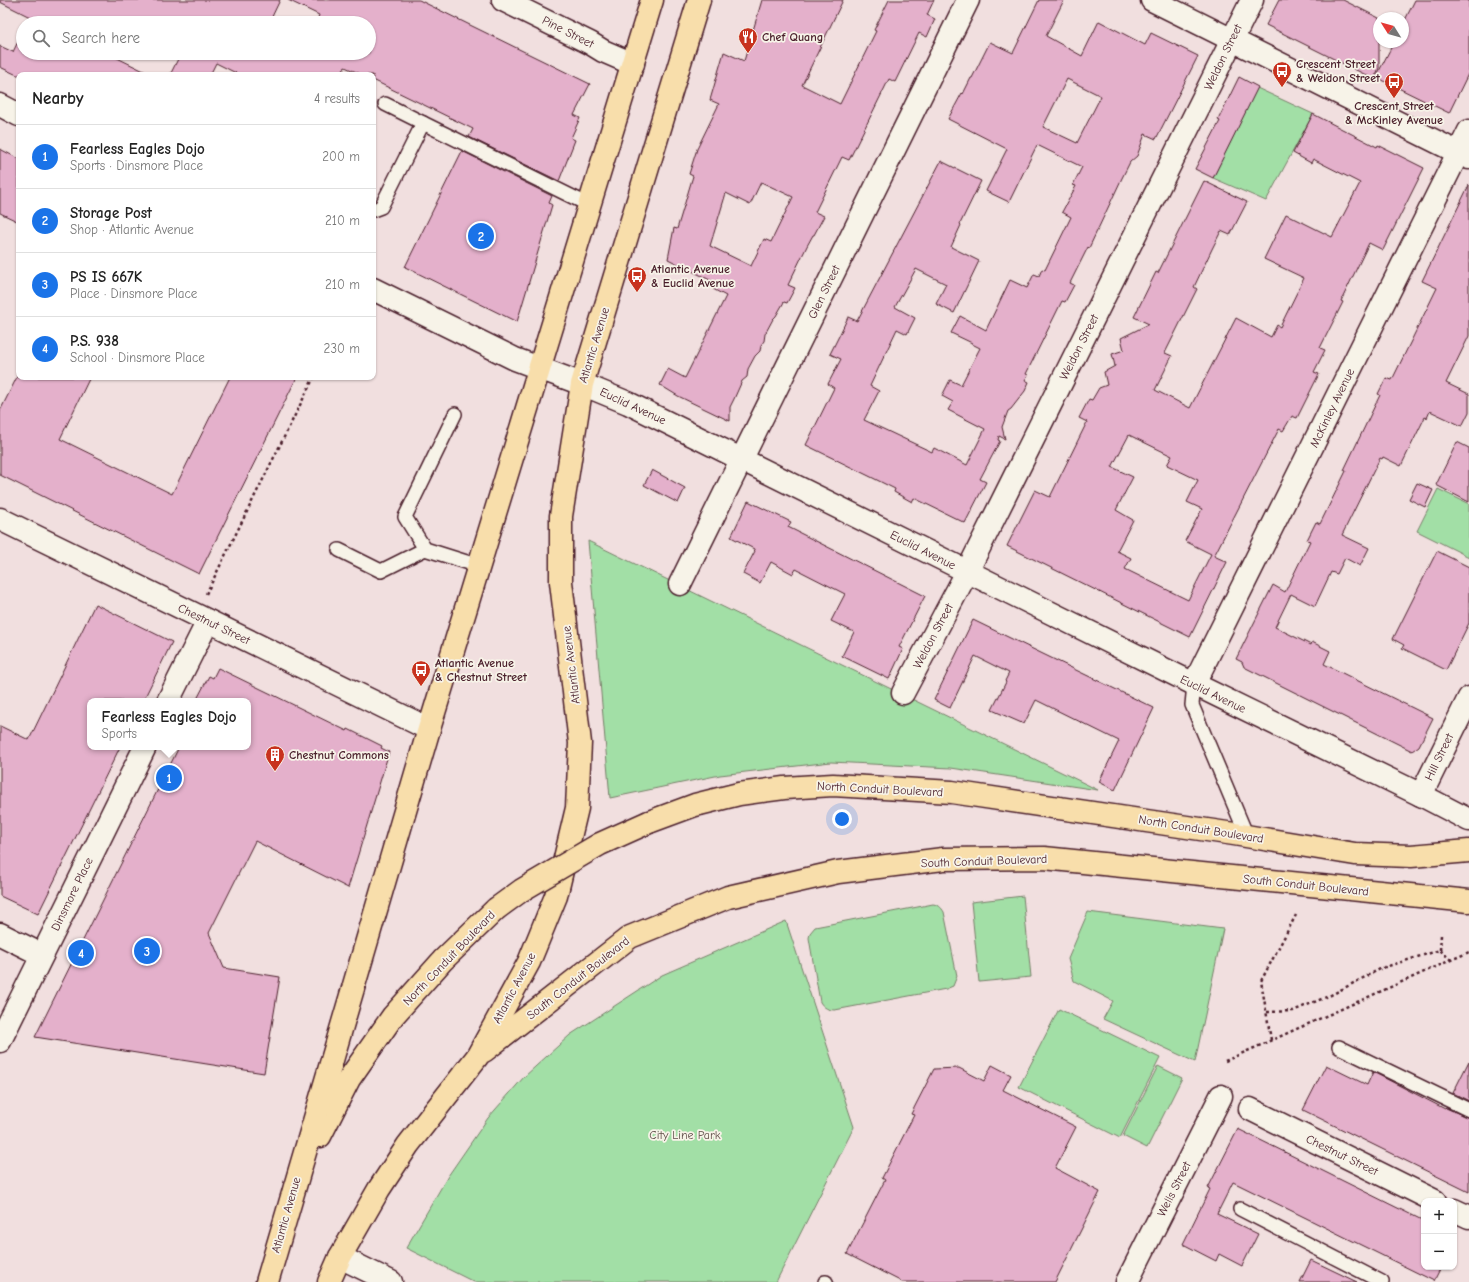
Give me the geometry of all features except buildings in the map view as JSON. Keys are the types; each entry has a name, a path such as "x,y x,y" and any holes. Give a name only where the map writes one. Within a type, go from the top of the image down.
{"main road":[{"name":"Atlantic Avenue","path":"267,1282 429,729 652,0"},
{"name":"Atlantic Avenue","path":"329,1282 340,1257 379,1189 408,1145 477,1056 529,962 556,896 577,808 580,743 561,582 561,523 582,384 699,0"},
{"name":"North Conduit Boulevard","path":"293,1191 349,1079 393,1016 443,960 496,909 522,890 600,844 649,822 695,805 739,794 784,788 833,785 952,792 1247,836 1355,854 1411,856 1469,851"},
{"name":"South Conduit Boulevard","path":"477,1056 630,937 728,897 838,872 943,859 1044,858 1469,901"}],"street":[{"name":"Pine Street","path":"503,0 590,42 603,51 633,64"},
{"name":"Glen Street","path":"680,584 968,0"},
{"path":"1152,0 1464,156"},
{"name":"Weldon Street","path":"903,693 967,572 1252,0"},
{"path":"0,105 16,113"},
{"name":"McKinley Avenue","path":"1194,684 1464,156 1469,131"},
{"name":"Euclid Avenue","path":"376,290 514,359 628,403 1469,820"},
{"name":"Chestnut Street","path":"0,519 429,729"},
{"path":"170,698 208,621"},
{"name":"Hill Street","path":"1421,795 1469,698"},
{"name":"Dinsmore Place","path":"0,1041 144,750"},
{"path":"0,934 42,955"},
{"name":"Wells Street","path":"1127,1282 1221,1096"},
{"name":"Chestnut Street","path":"1250,1109 1429,1198"},
{"path":"1457,1211 1469,1217"},
{"path":"340,1257 391,1282"}],"lane":[{"path":"385,104 589,205"},
{"path":"376,209 381,207 423,123"},
{"path":"455,414 405,517 425,549 479,566"},
{"path":"339,550 381,571 425,549"},
{"path":"1194,684 1192,705 1247,836"},
{"path":"1339,1047 1469,1110"},
{"path":"1240,1209 1382,1282"}],"path":[{"path":"206,594 313,380"},
{"path":"1271,1040 1261,981 1296,915"},
{"path":"1440,950 1441,935"},
{"path":"1267,1012 1293,1010 1331,995 1382,968 1440,950"},
{"path":"1440,950 1451,960"},
{"path":"1225,1061 1469,952"}],"green space":[{"path":"1257,88 1313,114 1266,201 1213,178"},
{"path":"1438,489 1469,504 1469,557 1417,531"},
{"path":"588,541 1098,790 951,768 831,762 720,775 610,798"},
{"path":"1023,896 1031,977 979,982 971,902"},
{"path":"933,904 940,906 944,912 957,976 953,986 946,989 835,1010 828,1009 823,1006 820,1002 809,938 810,933 815,927"},
{"path":"1088,912 1223,929 1195,1062 1103,1019 1113,1001 1074,981 1068,959"},
{"name":"City Line Park","path":"786,921 854,1127 776,1282 474,1282 406,1248 448,1176 488,1118 524,1077 570,1035 662,975"},
{"path":"1059,1009 1160,1058 1120,1138 1019,1087"},
{"path":"1158,1066 1182,1078 1147,1148 1123,1136"}],"place":[{"name":"Chef Quang","path":"748,54"},
{"name":"Crescent Street & Weldon Street","path":"1282,88"},
{"name":"Crescent Street & McKinley Avenue","path":"1394,99"},
{"name":"Storage Post","path":"481,236"},
{"name":"Atlantic Avenue & Euclid Avenue","path":"637,293"},
{"name":"Atlantic Avenue & Chestnut Street","path":"421,687"},
{"name":"Chestnut Commons","path":"275,772"},
{"name":"Fearless Eagles Dojo","path":"169,778"},
{"name":"PS IS 667K","path":"147,951"},
{"name":"P.S. 938","path":"81,953"}]}
